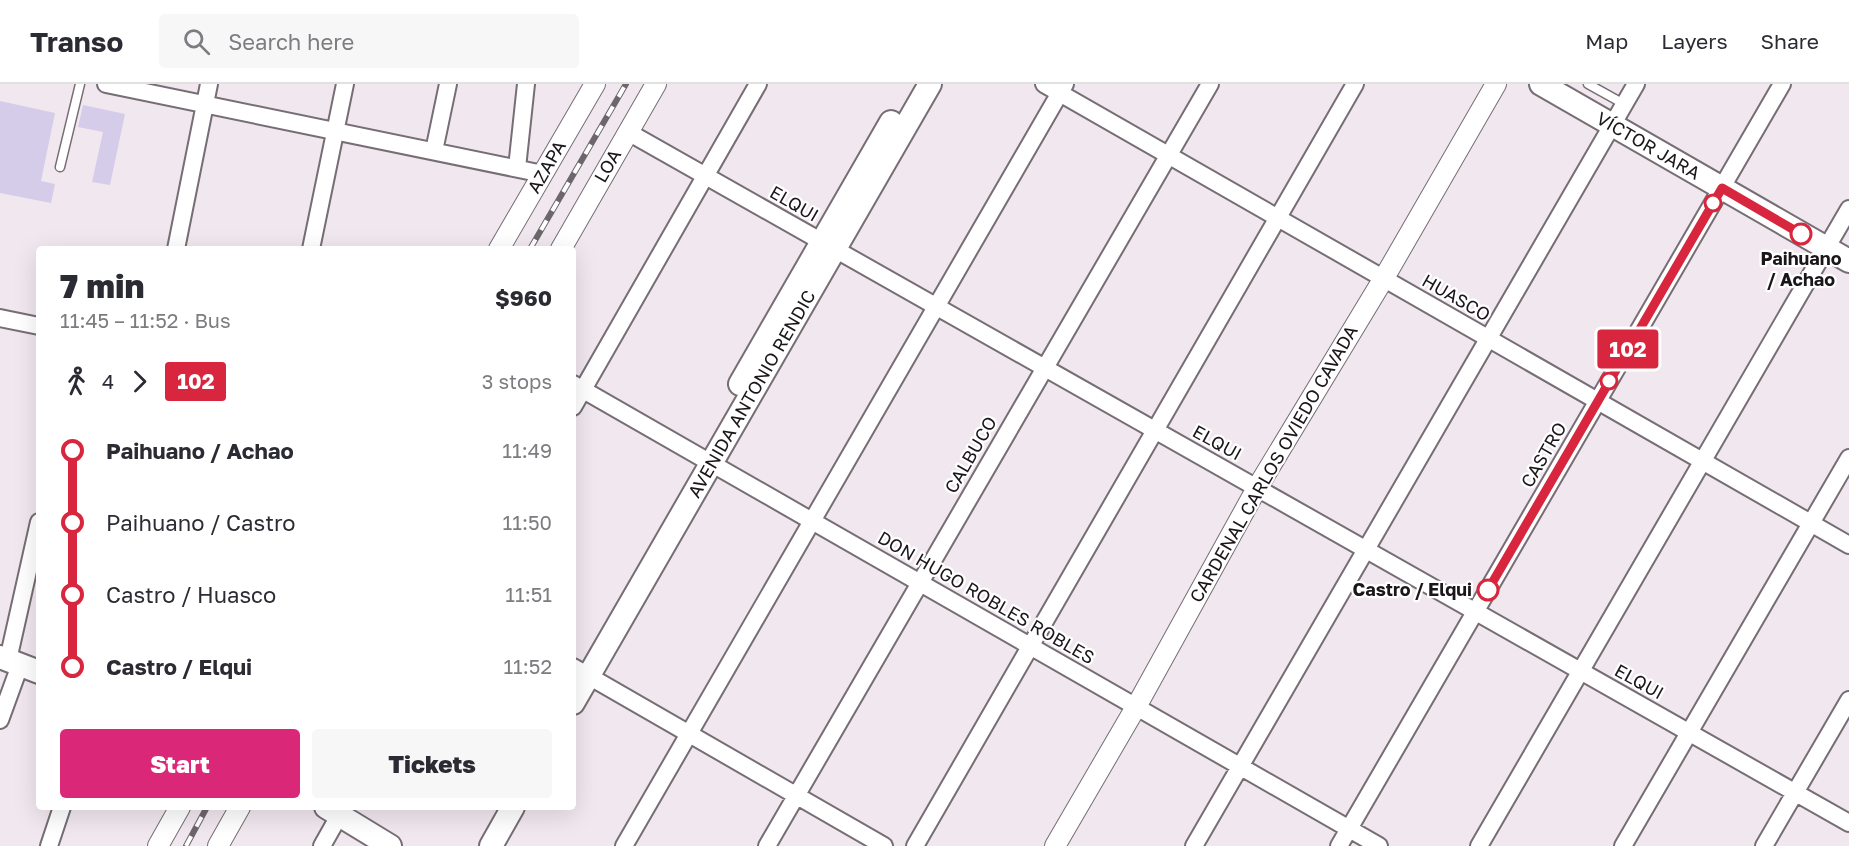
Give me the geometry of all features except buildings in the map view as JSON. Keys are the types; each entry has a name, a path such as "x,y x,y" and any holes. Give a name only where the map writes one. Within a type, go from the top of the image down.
{"main road":[{"name":"AVENIDA ANTONIO RENDIC","path":"829,246 913,84"},
{"name":"AVENIDA ANTONIO RENDIC","path":"578,672 829,246 930,84"},
{"name":"VÍCTOR JARA","path":"1541,84 1849,261"},
{"path":"336,810 390,846"},
{"path":"474,846 495,810"},
{"path":"491,846 511,810"}],"street":[{"path":"106,84 543,174"},
{"path":"177,246 209,84"},
{"path":"312,246 345,84"},
{"path":"434,151 448,84"},
{"path":"517,168 526,84"},
{"name":"AZAPA","path":"501,246 595,84"},
{"name":"LOA","path":"563,246 656,84"},
{"path":"578,387 758,84"},
{"name":"HUASCO","path":"1044,84 1062,88 1168,155 1849,545"},
{"name":"CALBUCO","path":"766,846 1210,84"},
{"path":"915,846 1355,84"},
{"name":"CARDENAL CARLOS OVIEDO CAVADA","path":"1055,846 1257,488 1384,278 1496,84"},
{"path":"1194,846 1636,84"},
{"name":"CASTRO","path":"1339,846 1782,84"},
{"path":"624,846 1062,88"},
{"name":"ELQUI","path":"628,132 1849,823"},
{"path":"1479,846 1849,209"},
{"path":"0,318 36,325"},
{"name":"DON HUGO ROBLES ROBLES","path":"578,387 1379,846"},
{"path":"1623,846 1849,458"},
{"path":"0,720 17,663 36,550"},
{"path":"578,672 884,846"},
{"path":"1764,846 1849,700"},
{"path":"49,846 61,810"},
{"path":"158,846 178,810"},
{"path":"218,846 238,810"},
{"path":"322,846 336,810"}],"lane":[{"path":"60,167 80,84"},
{"path":"1588,84 1624,104"}],"railway":[{"path":"532,246 626,84"},
{"path":"186,846 205,810"}],"bus line":[{"name":"102","path":"1488,590 1722,188 1801,234"}],"place":[{"name":"Paihuano / Achao","path":"1801,234"},
{"name":"Castro / Elqui","path":"1488,590"}]}
